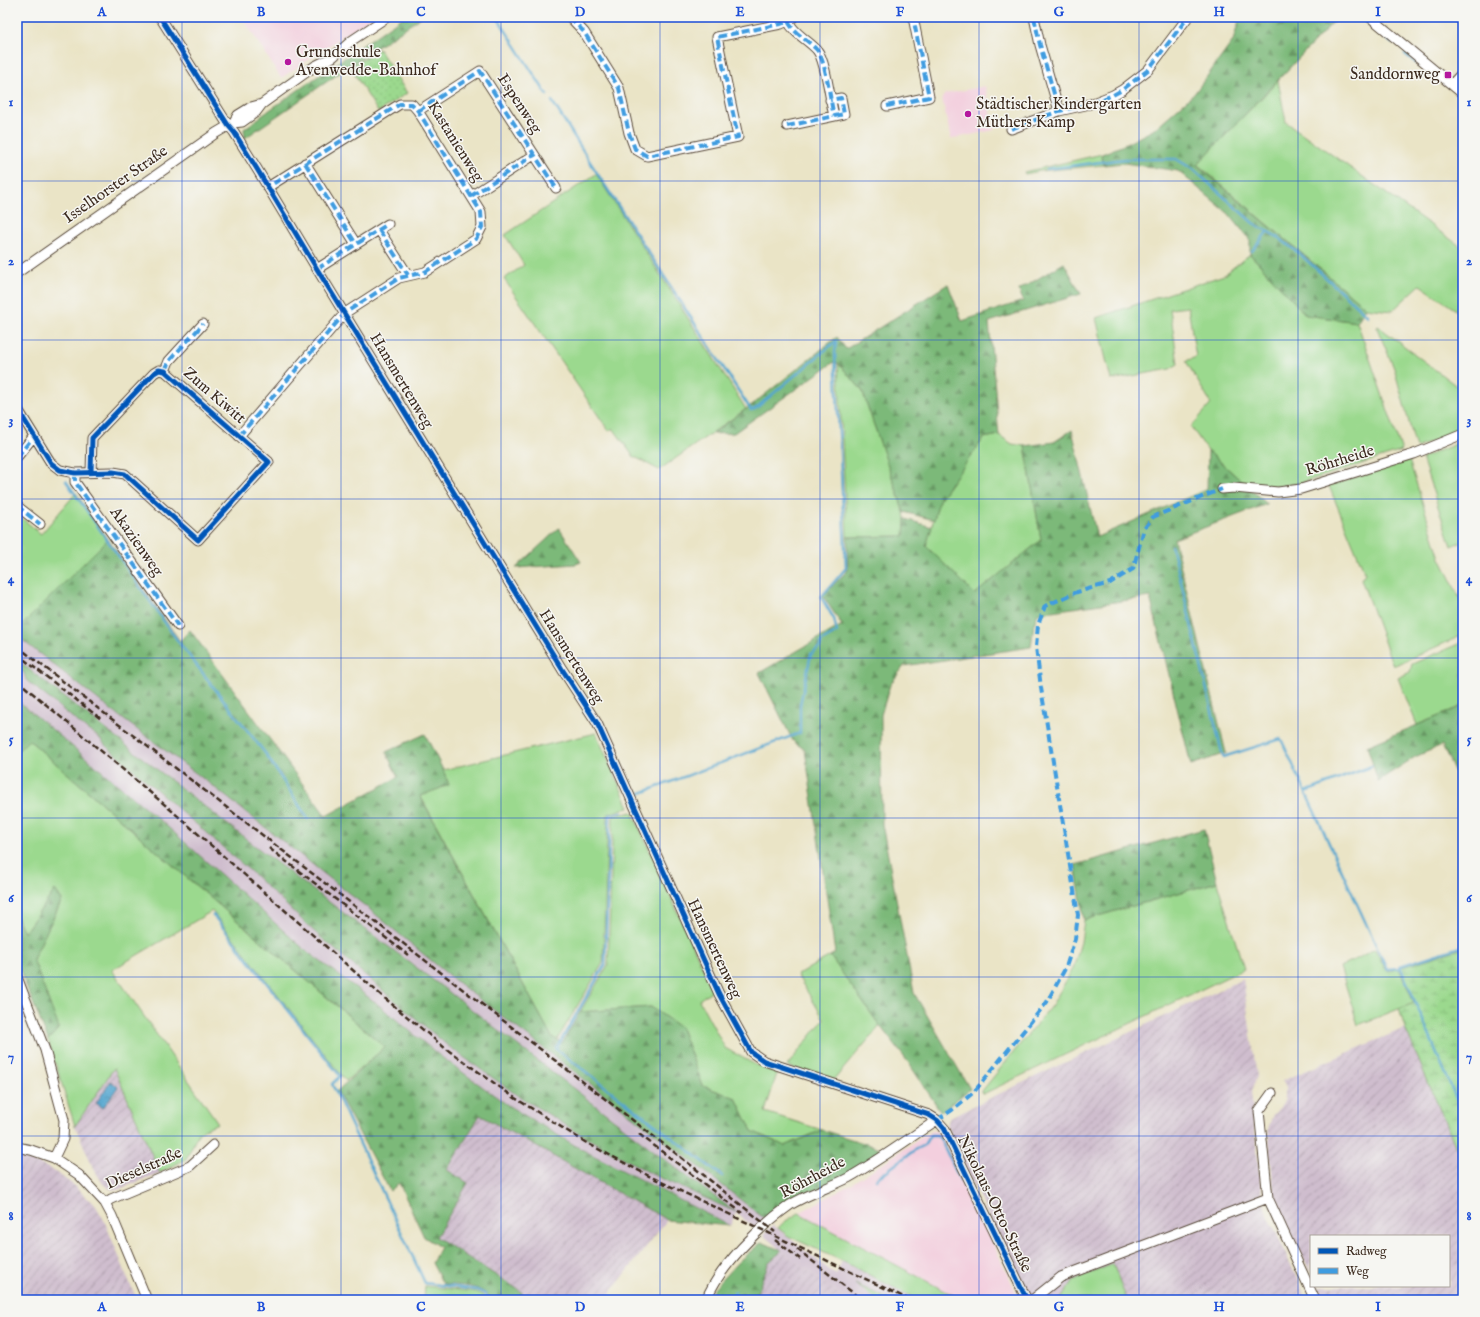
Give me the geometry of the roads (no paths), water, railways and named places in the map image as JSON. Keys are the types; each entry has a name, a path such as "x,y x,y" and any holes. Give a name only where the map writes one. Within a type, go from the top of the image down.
{"street":[{"name":"Hansmertenweg","path":"160,17 230,124 562,669 597,723 719,994 751,1052 764,1061 929,1115 937,1120"},
{"name":"Isselhorster Straße","path":"17,273 230,124 251,107 262,104 316,66 323,57 330,52 351,41 387,17"},
{"path":"570,17 584,32 619,88 628,133 635,149 647,156 738,137 717,37 791,19 792,29 817,50 823,62 834,116 787,126"},
{"path":"887,106 929,97 913,17"},
{"path":"1034,17 1040,45 1059,111"},
{"path":"1011,129 1059,111 1090,104 1113,95 1130,85 1148,70 1188,17"},
{"path":"1370,17 1463,94"},
{"name":"Espenweg","path":"418,111 480,71 556,188"},
{"path":"1452,84 1463,72"},
{"name":"Kastanienweg","path":"268,187 400,104 412,104 418,111 481,212 482,227 476,239 425,272 399,278 345,313"},
{"name":"Espenweg","path":"471,196 534,155"},
{"path":"305,163 356,244"},
{"path":"317,269 388,224"},
{"path":"379,230 408,275"},
{"name":"Zum Kiwitt","path":"240,436 345,313"},
{"name":"Zum Kiwitt","path":"165,371 168,361 203,324"},
{"name":"Zum Kiwitt","path":"159,370 165,371 240,436 269,462 198,540 125,474 113,472 91,472 92,438 154,373 159,370"},
{"path":"17,408 44,453 55,466 60,470 75,473 91,472"},
{"name":"Röhrheide","path":"1222,489 1234,488 1278,492 1301,489 1414,454 1463,434"},
{"path":"17,457 34,436"},
{"name":"Akazienweg","path":"75,473 75,482 178,626"},
{"path":"17,506 40,524"},
{"path":"17,977 45,1050 64,1120 63,1139 54,1158"},
{"path":"1272,1093 1259,1111 1268,1198 1315,1300"},
{"name":"Röhrheide","path":"706,1300 709,1291 724,1270 752,1237 790,1206 849,1178 937,1120"},
{"name":"Nikolaus-Otto-Straße","path":"937,1120 944,1128 1028,1300"},
{"name":"Dieselstraße","path":"105,1203 110,1199 190,1166 213,1145"},
{"name":"Dieselstraße","path":"17,1147 54,1158 79,1175 105,1203 112,1216 147,1300"},
{"name":"Nikolaus-Otto-Straße","path":"1032,1300 1061,1277 1268,1198"}],"water":[{"path":"111,1081 118,1087 103,1108 96,1103"}],"waterway":[{"path":"497,17 547,95"},
{"path":"1365,20 1375,29"},
{"path":"1382,35 1392,43"},
{"path":"1405,54 1416,63"},
{"path":"552,101 751,410 755,409 836,341"},
{"path":"1047,169 1124,159 1176,159 1193,169 1253,223 1279,238 1301,255 1368,316"},
{"path":"1252,251 1267,232"},
{"path":"636,795 800,733 800,705 811,654 820,647 822,641 837,632 834,619 821,597 846,568 835,354 836,341"},
{"path":"66,481 180,644 265,753 308,819"},
{"path":"1171,546 1174,553 1223,757 1281,739 1387,969 1399,968 1400,966 1463,946"},
{"path":"1306,792 1372,766"},
{"path":"622,812 610,815 605,965 556,1049 722,1176"},
{"path":"213,915 340,1076 332,1084 425,1283 477,1290 485,1294 490,1300"},
{"path":"1400,966 1463,1115"},
{"path":"876,1179 916,1149 924,1145 930,1135 937,1135 941,1140 960,1180"},
{"path":"970,1199 979,1218"},
{"path":"731,1300 735,1292"}],"railway":[{"path":"17,646 696,1169 775,1232"},
{"path":"17,654 101,719"},
{"path":"17,680 171,810 381,995 445,1048 515,1098 585,1142 651,1177 910,1300"},
{"path":"269,848 408,955"},
{"path":"639,1134 742,1213"},
{"path":"775,1240 800,1259"},
{"path":"797,1249 862,1300"}],"place":[{"name":"Grundschule Avenwedde-Bahnhof","path":"288,62"},
{"name":"Sanddornweg","path":"1448,75"},
{"name":"Städtischer Kindergarten Müthers Kamp","path":"968,114"}]}
